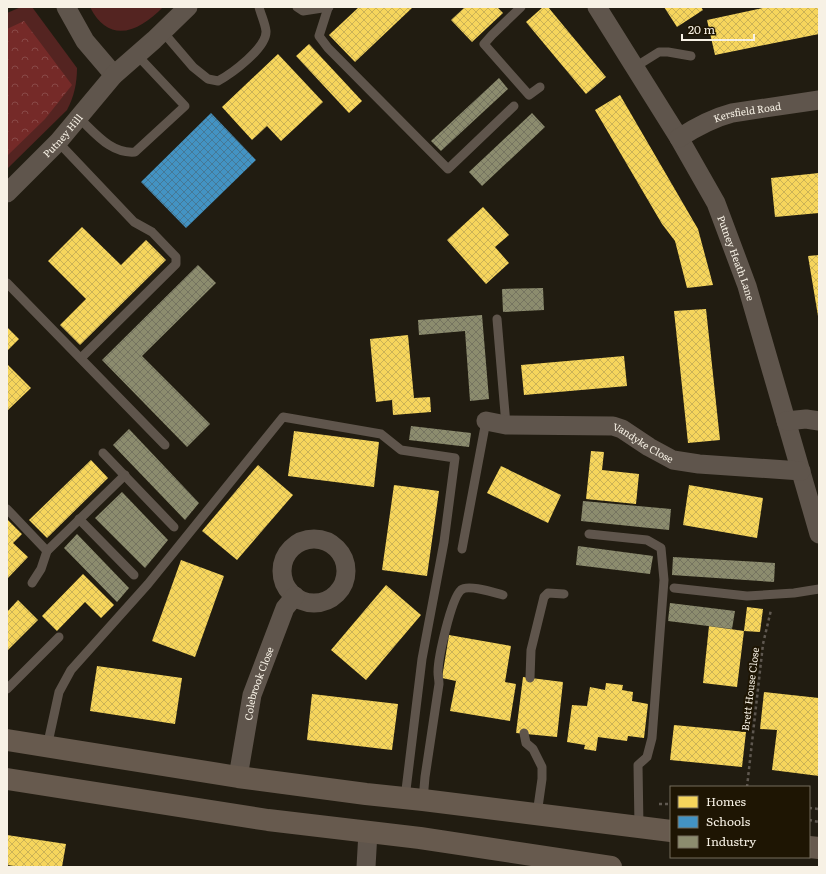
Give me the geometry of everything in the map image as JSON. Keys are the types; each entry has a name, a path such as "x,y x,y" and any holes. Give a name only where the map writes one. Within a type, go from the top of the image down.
{"highway":[{"path":"7,740 238,777 670,831"},
{"path":"7,779 268,820 368,832 610,867"}],"street":[{"path":"66,7 85,41 114,75"},
{"name":"Putney Hill","path":"7,193 58,142 114,75 163,32 188,7"},
{"name":"Putney Heath Lane","path":"598,7 680,138 716,203 747,286 819,534"},
{"name":"Kersfield Road","path":"680,138 699,126 718,117 732,113 819,100"},
{"path":"786,421 806,419 819,421"},
{"name":"Vandyke Close","path":"486,421 506,425 613,426 622,429 649,447 674,460 699,464 800,471"},
{"name":"Colebrook Close","path":"238,777 252,695 285,608 295,596"},
{"path":"366,867 368,832"}],"lane":[{"path":"163,32 193,67 208,79 218,81 231,74 261,46 266,32 259,7"},
{"path":"297,7 303,11 328,7 320,36 328,48 448,169 514,106"},
{"path":"521,7 484,44 529,95 540,87"},
{"path":"635,67 659,52 691,56"},
{"path":"79,118 108,145 126,153 135,152 185,106 137,55"},
{"path":"58,142 134,222 152,232 176,257 176,264 81,358"},
{"path":"7,283 165,445"},
{"path":"497,320 506,425"},
{"path":"47,747 59,692 71,670 148,584 283,417 381,434 401,450 455,458 444,542 422,659 414,799"},
{"path":"462,549 486,421"},
{"path":"103,453 174,526"},
{"path":"32,583 41,569 47,551 125,475"},
{"path":"7,509 47,551"},
{"path":"79,519 134,575"},
{"path":"589,534 647,540 661,548 664,580 652,738 647,757 638,765 639,827"},
{"path":"414,799 426,771 439,684 438,671 452,607 462,590 468,587 503,595"},
{"path":"674,588 747,596 819,590"},
{"path":"530,678 532,650 544,597 548,593 564,594"},
{"path":"7,689 59,638"},
{"path":"524,733 526,742 533,749 542,767 537,814"}],"path":[{"name":"Brett House Close","path":"747,786 763,644 775,594"}],"shaded area":[{"path":"21,7 32,7 77,68 75,90 67,110 7,169 7,13"},
{"path":"90,7 163,7 144,23 125,31 106,27 98,19"}],"green space":[{"path":"24,21 72,85 45,119 7,156 7,29"}],"building: Homes":[{"path":"359,7 413,7 355,62 329,35"},
{"path":"465,7 497,7 503,13 472,42 451,20"},
{"path":"543,7 548,7 606,77 586,94 526,22"},
{"path":"664,7 701,7 703,10 677,27"},
{"path":"768,7 819,7 819,34 715,55 707,20"},
{"path":"309,44 362,101 349,113 296,56"},
{"path":"278,54 323,102 281,141 267,126 252,140 222,107"},
{"path":"620,95 698,229 713,285 687,288 675,241 662,224 595,110"},
{"path":"819,173 819,213 775,217 771,178"},
{"path":"483,207 509,235 495,247 509,263 486,284 447,240"},
{"path":"82,227 121,265 146,240 166,260 80,345 60,325 86,299 48,261"},
{"path":"819,255 819,316 818,316 808,256"},
{"path":"706,309 720,440 688,443 674,311"},
{"path":"7,327 19,339 7,351"},
{"path":"408,335 414,398 430,397 431,412 393,415 392,400 376,402 370,339"},
{"path":"624,356 627,386 524,395 521,365"},
{"path":"7,364 31,388 7,411"},
{"path":"294,431 379,442 374,487 288,476"},
{"path":"591,451 604,452 602,470 639,474 636,504 586,499"},
{"path":"91,460 108,478 47,538 29,520"},
{"path":"258,465 293,495 237,560 202,531"},
{"path":"501,466 561,495 548,523 487,493"},
{"path":"394,485 439,491 427,576 382,570"},
{"path":"689,485 763,498 757,538 683,525"},
{"path":"7,519 22,534 13,543 28,557 7,579"},
{"path":"181,560 224,576 195,657 152,641"},
{"path":"83,574 114,605 101,618 85,602 57,631 42,616"},
{"path":"386,585 421,615 366,680 331,650"},
{"path":"18,600 38,620 7,651 7,612"},
{"path":"747,607 763,609 760,632 744,631"},
{"path":"709,626 744,631 737,687 703,683"},
{"path":"449,635 511,646 505,682 516,684 510,721 450,711 456,681 442,678"},
{"path":"97,666 182,678 175,724 90,711"},
{"path":"523,677 563,682 557,737 516,733"},
{"path":"606,683 623,685 622,690 633,692 632,701 648,704 644,738 628,736 627,741 598,737 596,751 584,749 585,745 567,742 572,705 587,706 590,687 605,690"},
{"path":"764,692 819,698 819,776 772,770 777,730 760,729"},
{"path":"312,694 398,704 392,750 307,740"},
{"path":"674,725 746,732 742,767 670,760"},
{"path":"7,835 66,844 62,867 22,867 7,865"}],"building: Schools":[{"path":"211,113 256,160 186,228 141,182"}],"building: Industry":[{"path":"499,78 508,89 441,151 431,141"},
{"path":"532,113 545,127 482,186 469,172"},
{"path":"198,265 216,283 142,356 210,424 187,447 102,360"},
{"path":"543,288 544,310 503,312 502,289"},
{"path":"482,315 489,399 470,401 465,331 419,335 418,320"},
{"path":"411,426 471,433 469,447 409,440"},
{"path":"129,429 199,503 185,520 113,445"},
{"path":"122,492 168,540 145,568 95,518"},
{"path":"583,501 671,509 669,530 581,521"},
{"path":"77,534 129,588 117,602 64,548"},
{"path":"578,546 653,556 650,574 576,565"},
{"path":"673,557 775,563 774,582 672,575"},
{"path":"670,603 735,611 732,629 668,621"}]}
